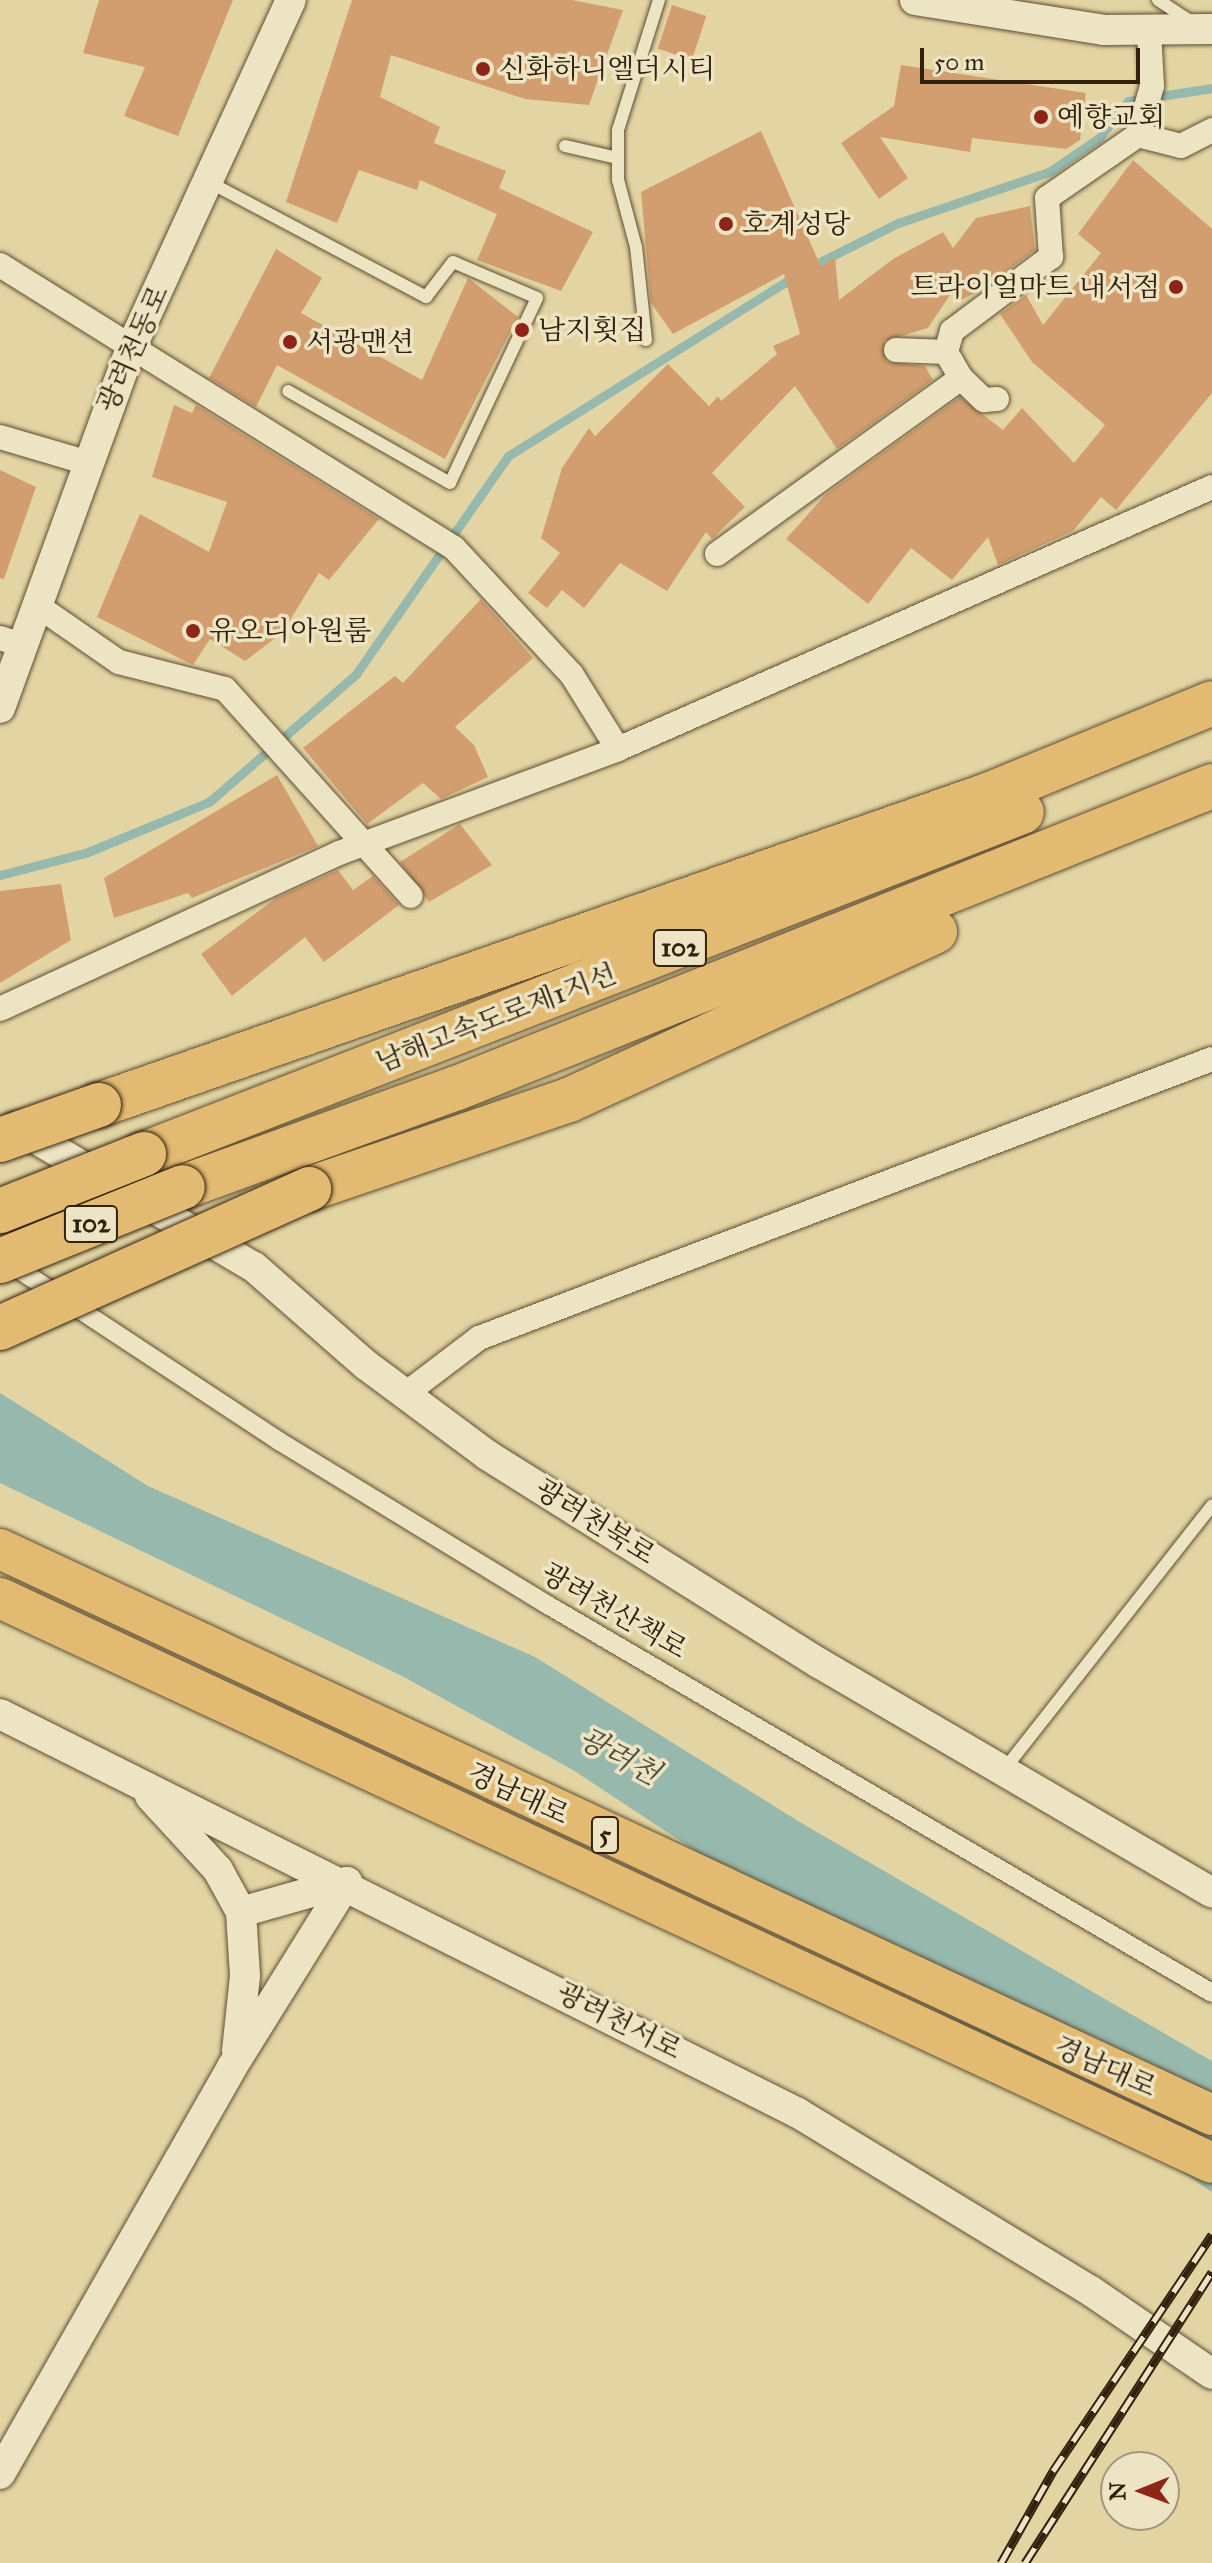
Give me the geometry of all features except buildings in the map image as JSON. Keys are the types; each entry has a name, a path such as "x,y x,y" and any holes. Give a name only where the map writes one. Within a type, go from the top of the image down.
{"highway":[{"path":"0,1140 988,795 1212,703"},
{"name":"남해고속도로제1지선","path":"0,1211 903,862 1212,731"},
{"name":"남해고속도로제1지선","path":"0,1259 183,1187 457,1088 1212,786"},
{"path":"0,1328 309,1189 569,1100 832,974 1212,815"},
{"name":"경남대로","path":"0,1549 1212,2115"},
{"name":"경남대로","path":"0,1598 1212,2163"}],"street":[{"name":"광려천동로","path":"0,708 12,642 38,606 85,462 130,350 291,0"},
{"path":"915,0 1149,31 1207,29"},
{"path":"997,399 984,400 961,378 946,352 952,331 1051,257 1047,198 1138,135 1152,86 1149,31"},
{"path":"1138,135 1181,146 1212,130"},
{"path":"0,265 75,306 130,350 454,548 572,675 618,749"},
{"path":"896,350 946,352"},
{"path":"717,554 961,378"},
{"path":"0,437 85,462"},
{"path":"0,1009 368,842 618,749 1212,487"},
{"path":"38,606 119,662 225,689 368,842 411,896"},
{"path":"404,1395 479,1338 1212,1059"},
{"name":"광려천북로","path":"0,1120 254,1267 404,1395 527,1480 1003,1771 1212,1893"},
{"name":"광려천산책로","path":"0,1259 279,1441 506,1579 1212,1993"},
{"name":"광려천서로","path":"0,1714 141,1786 347,1882 798,2113 1212,2374"},
{"path":"141,1786 218,1870 241,1912 245,1976 232,2067"},
{"path":"241,1912 347,1882"},
{"path":"0,2474 232,2067 347,1882"}],"lane":[{"path":"646,340 618,158 618,130 659,0"},
{"path":"1158,0 1207,29"},
{"path":"565,146 618,158"},
{"path":"209,182 426,297 453,262 537,298 450,483 288,391"},
{"path":"1003,1771 1212,1505"}],"water":[{"name":"광려천","path":"0,1393 148,1486 535,1657 803,1824 1212,2061 1212,2192 573,1770 402,1676 0,1483"}],"waterway":[{"path":"808,268 898,223 1049,172 1099,138 1128,101 1212,88"},
{"path":"0,875 88,852 209,802 356,674 508,456 796,275"}],"railway":[{"path":"1001,2563 1053,2471 1212,2234"},
{"path":"1025,2563 1212,2272"}],"place":[{"name":"신화하니엘더시티","path":"483,69"},
{"name":"예향교회","path":"1041,117"},
{"name":"호계성당","path":"726,224"},
{"name":"트라이얼마트 내서점","path":"1176,287"},
{"name":"남지횟집","path":"522,330"},
{"name":"서광맨션","path":"290,342"},
{"name":"유오디아원룸","path":"193,631"}]}
